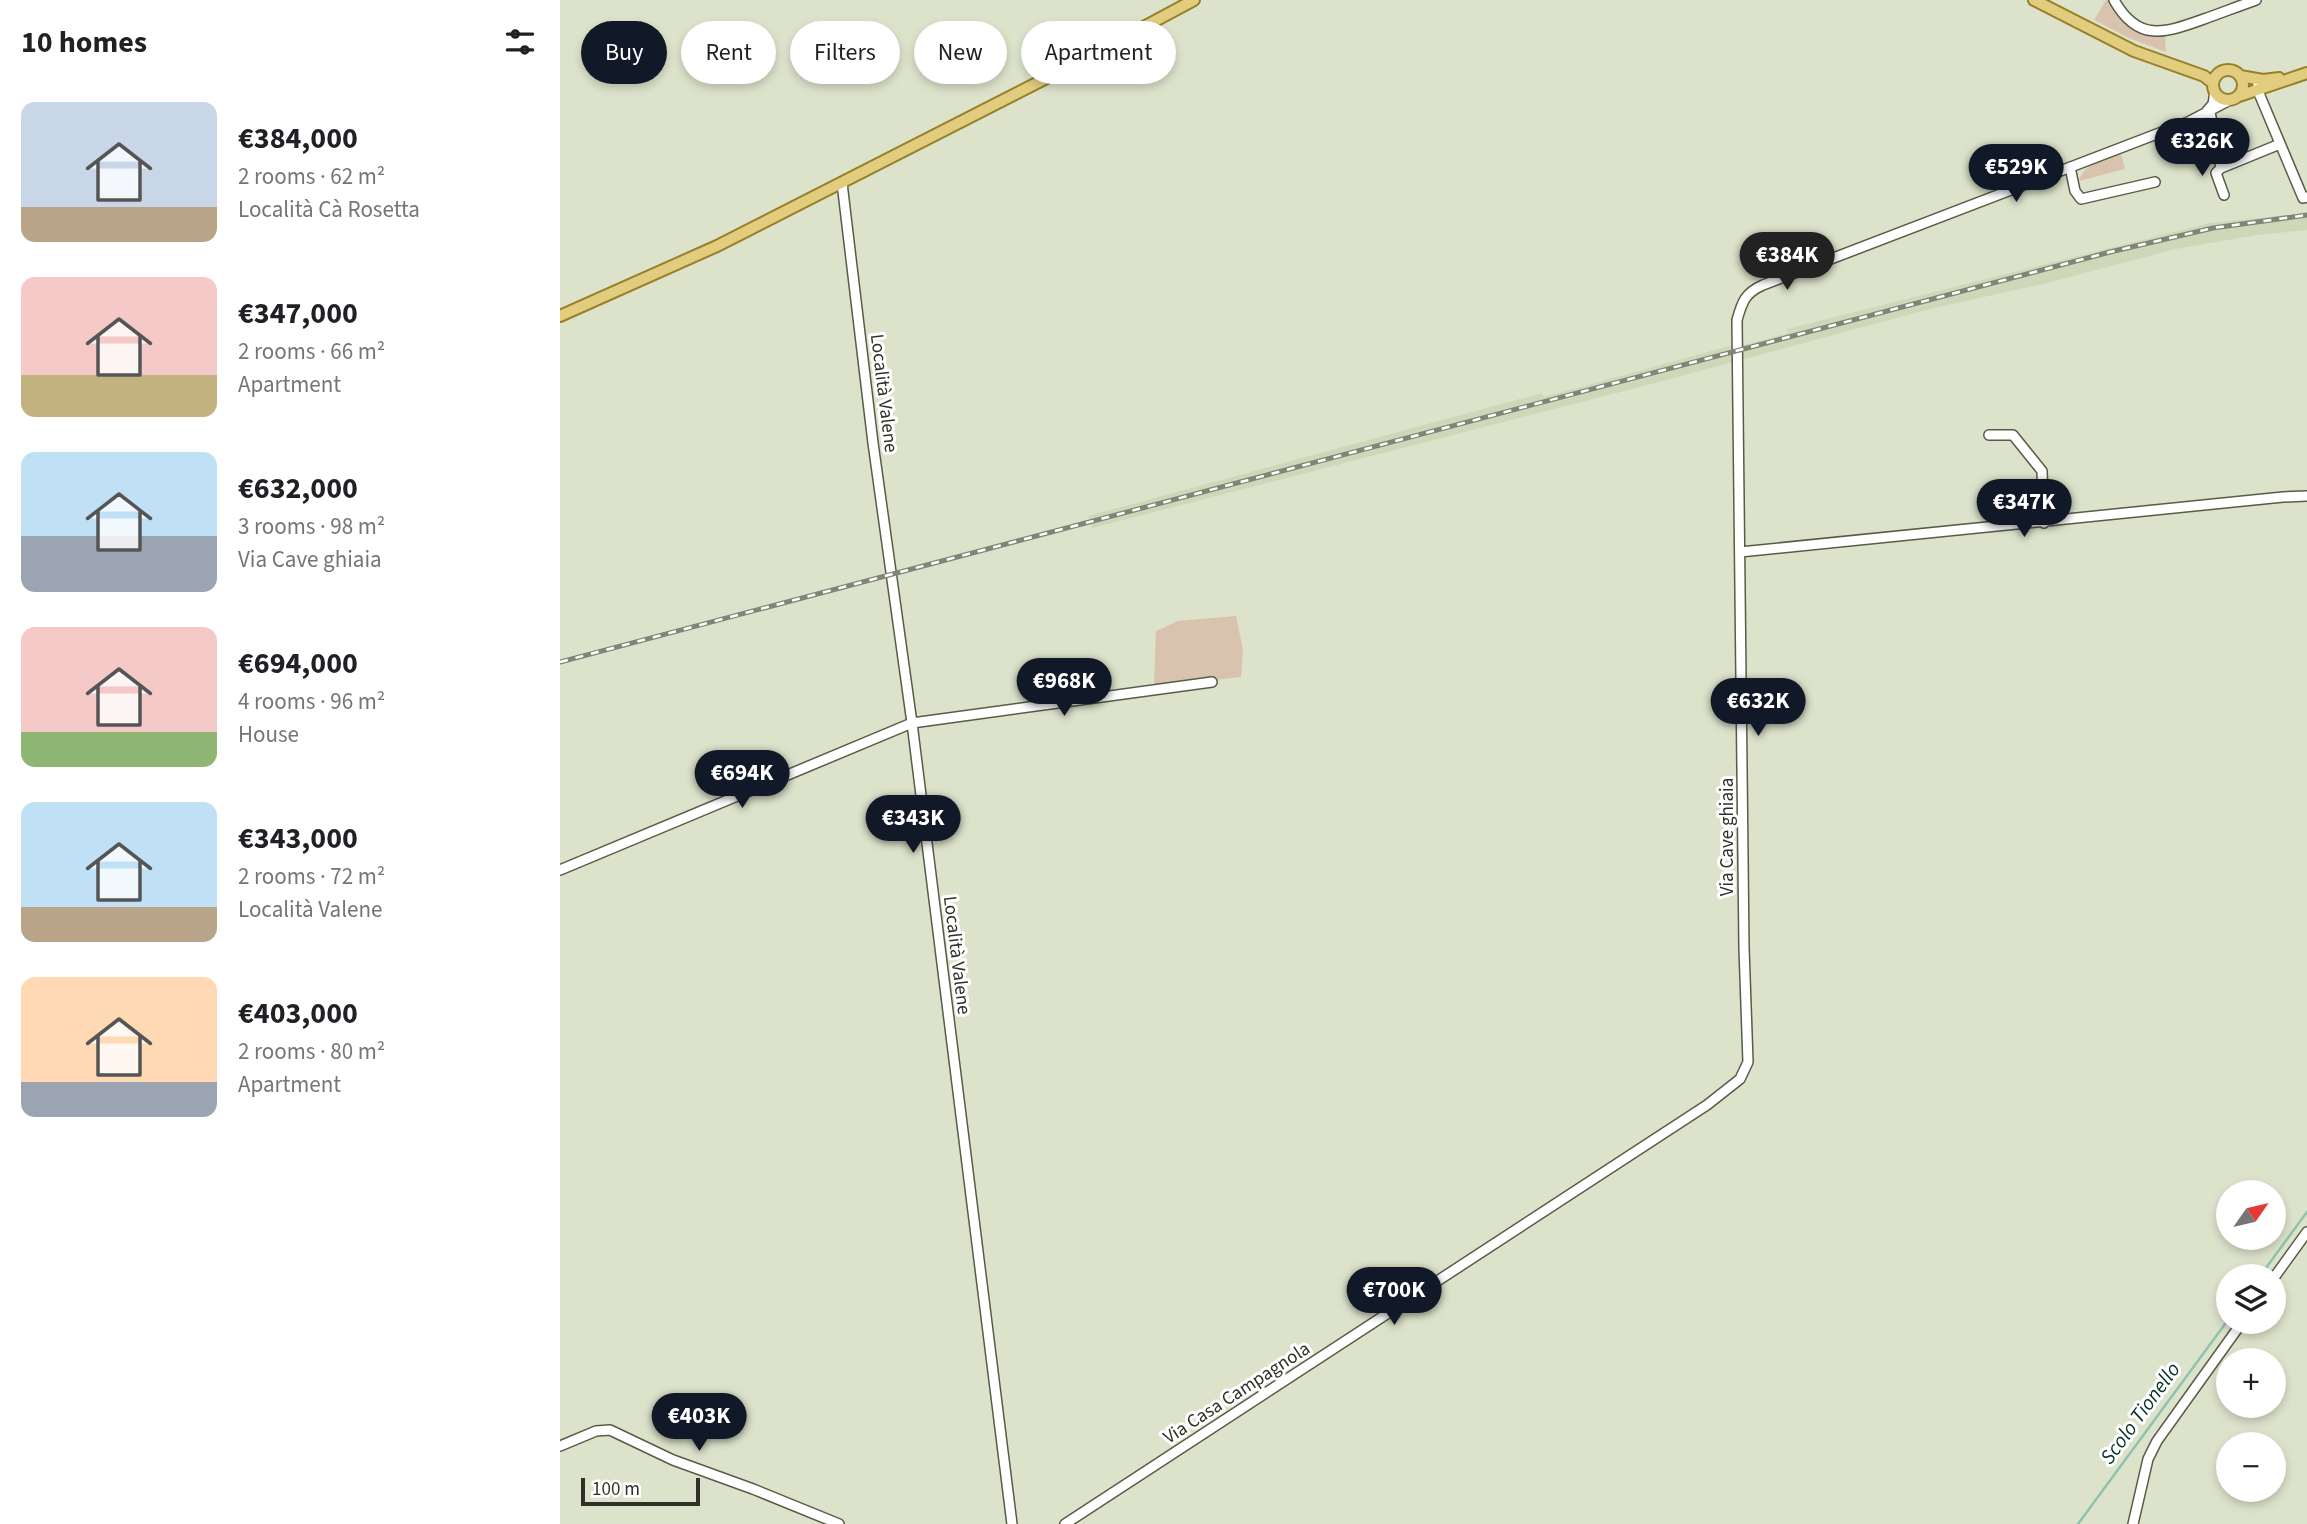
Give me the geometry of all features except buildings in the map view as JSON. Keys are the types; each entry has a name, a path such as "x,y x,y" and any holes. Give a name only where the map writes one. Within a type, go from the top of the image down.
{"main road":[{"path":"560,316 718,246 1194,0"},
{"path":"2034,0 2134,51 2204,76 2221,99 2235,98 2307,73"},
{"path":"2161,60 2232,71 2240,76 2263,80 2292,77"},
{"path":"2214,88 2217,76 2223,71"},
{"path":"2235,98 2243,84 2240,76"}],"street":[{"path":"2114,0 2131,23 2153,33 2173,30 2256,0"},
{"path":"2253,78 2258,83 2258,91 2303,198 2307,197"},
{"path":"2214,88 2213,104 2207,113 2221,168"},
{"name":"Via Cave ghiaia","path":"1707,1105 1740,1079 1748,1062 1744,971 1737,342 1737,320 1742,299 1751,290 2207,113 2235,98"},
{"path":"2224,195 2216,173 2221,168 2280,144"},
{"path":"2070,167 2075,191 2081,199 2154,182"},
{"name":"Località Valene","path":"842,183 1012,1524"},
{"path":"1989,435 2013,435 2042,471 2044,523"},
{"path":"1740,552 2307,496"},
{"path":"560,870 912,723 1212,682"},
{"name":"Via Casa Campagnola","path":"1065,1524 1707,1105"},
{"path":"2284,1264 2307,1232"},
{"path":"2133,1524 2148,1459 2157,1441 2234,1334"},
{"path":"560,1446 596,1431 610,1430 673,1460 839,1524"}],"shaded area":[{"path":"2106,0 2110,0 2133,27 2148,34 2165,36 2166,52 2129,38 2094,20"},
{"path":"2121,154 2125,169 2079,181 2090,166"},
{"path":"2307,213 2307,230 2257,235 2176,249 2043,284 1934,308 1640,387 1092,528 1088,516 1542,393 1544,397 1733,345 1733,348 1788,333 1787,329 2210,223"},
{"path":"1236,616 1243,650 1241,677 1154,687 1156,631 1178,621"}],"waterway":[{"name":"Scolo Tionello","path":"2269,1264 2307,1212"},
{"name":"Scolo Tionello","path":"2078,1524 2218,1334"}],"railway":[{"path":"560,662 2110,252 2213,228 2307,215"}]}
